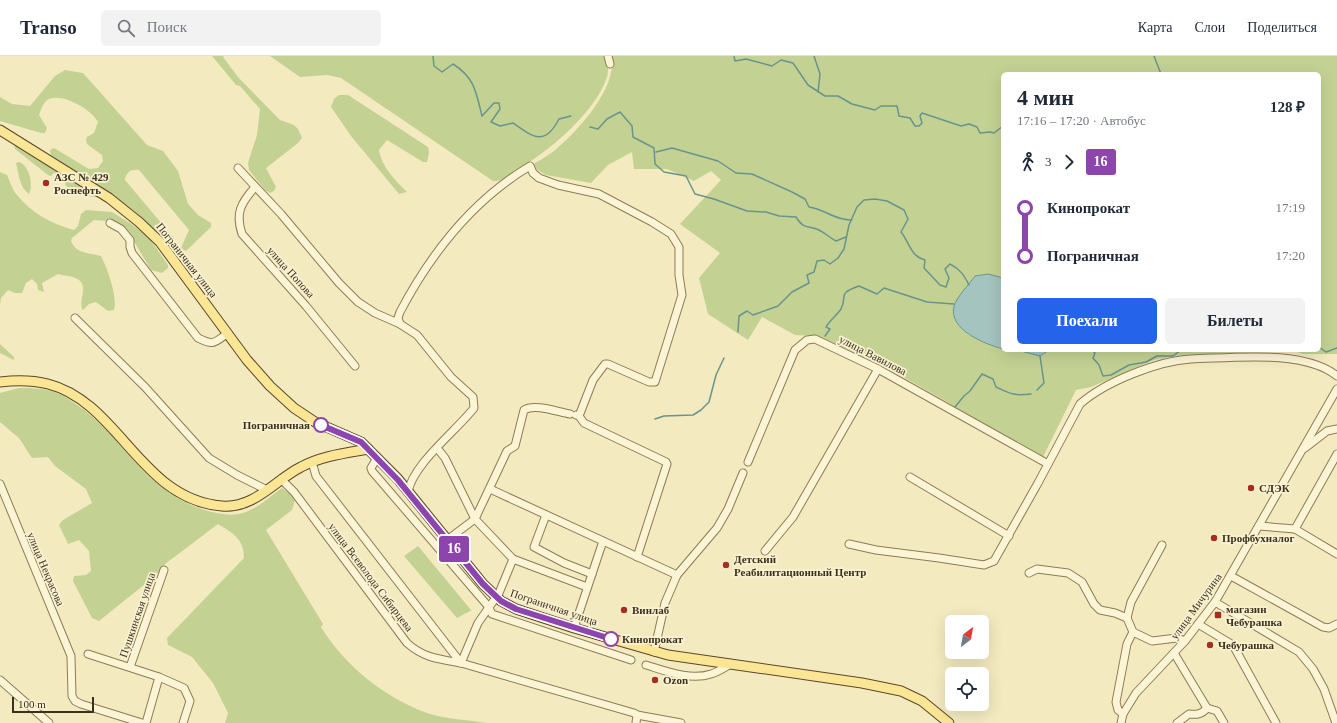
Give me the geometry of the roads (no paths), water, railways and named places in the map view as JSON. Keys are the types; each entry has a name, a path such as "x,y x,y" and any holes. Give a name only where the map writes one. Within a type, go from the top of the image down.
{"main road":[{"name":"Пограничная улица","path":"0,130 109,198 130,213 160,242 258,373 283,399 315,422 356,439 368,449 408,492 496,597 516,609 654,652 686,659 862,683 901,691 922,701 949,723"},
{"path":"0,382 40,382 58,387 75,396 112,428 158,478 179,493 212,505 231,506 245,503 302,466 312,462 368,449"}],"street":[{"path":"608,56 610,64"},
{"path":"400,324 398,318 408,296 434,256 496,188 512,176 530,166 533,173 548,182 599,194 652,222 671,234 679,246 679,275 682,295 655,382 649,382 605,364 593,380 575,415"},
{"path":"238,168 282,214 339,283 358,302 375,313 400,324 417,335 452,377 472,396 474,408 416,473 408,492"},
{"name":"улица Попова","path":"255,187 246,198 238,219 242,234 306,306 355,366"},
{"path":"110,223 121,229 130,240 132,252 198,338 210,344 214,343 228,333"},
{"path":"75,318 145,387 209,458 237,475 267,490"},
{"name":"улица Вавилова","path":"748,462 795,350 807,340 815,339 878,369 1048,464"},
{"path":"849,544 876,550 939,558 984,566 994,561 1080,404 1095,392 1155,365 1174,360 1191,359 1297,358 1321,366 1337,376"},
{"path":"766,551 793,516 878,369"},
{"name":"улица Мичурина","path":"1121,723 1123,714 1136,693 1185,641 1215,602 1337,388"},
{"path":"447,540 475,519 481,503 490,489 507,451 515,446 524,410 534,408 575,415 584,422 666,462 667,464 661,486 638,557"},
{"path":"1302,451 1327,431 1337,429"},
{"path":"437,448 445,458 475,519 513,559 588,587"},
{"path":"1295,530 1337,454"},
{"path":"377,458 371,468 372,471 488,606 492,614 496,617 631,660"},
{"name":"улица Всеволода Сибирцева","path":"312,462 316,476 461,663"},
{"path":"654,652 663,609 677,575 717,528 728,509 743,473"},
{"path":"910,477 1009,536"},
{"name":"улица Всеволода Сибирцева","path":"282,480 294,492 407,643 424,656 461,663 636,717 681,723"},
{"name":"улица Некрасова","path":"0,484 71,656 72,696 75,701 142,723"},
{"path":"490,489 677,575"},
{"path":"546,515 534,547 564,563 592,574"},
{"path":"1259,526 1295,530 1337,554"},
{"path":"574,628 602,541"},
{"path":"1162,545 1131,602 1127,618 1133,632 1152,641 1177,638 1185,641"},
{"path":"461,663 478,623 488,606 501,589 513,559"},
{"path":"1028,573 1037,569 1068,573 1082,582 1094,604 1100,610 1115,613 1127,618"},
{"name":"Пушкинская улица","path":"130,667 164,570"},
{"path":"1231,576 1323,628 1329,628 1337,624"},
{"path":"1215,602 1299,652 1313,669 1324,689 1336,723"},
{"path":"1198,624 1233,645 1276,723"},
{"path":"1123,714 1118,710 1116,702 1127,644 1133,632"},
{"path":"1174,653 1208,708 1217,711 1224,723"},
{"name":"Пушкинская улица","path":"88,654 159,677 178,684 184,688 190,701 183,723"},
{"path":"646,665 684,675 696,676 711,674 731,664"},
{"path":"146,723 159,677"},
{"path":"0,680 49,723"},
{"path":"1177,723 1189,714 1196,715 1208,708"}],"water":[{"path":"988,274 1001,277 1001,348 987,344 970,335 962,329 954,315 955,303 975,276"},
{"path":"1025,352 1046,352 1040,356"}],"waterway":[{"path":"433,56 434,66 442,72 453,64 466,75 474,86 482,116 494,103 499,103 500,109 491,122 500,126 513,123 527,132 539,137 549,133 559,119 571,116"},
{"path":"734,56 735,61 746,59 772,66 781,60 793,63 808,85 825,96 838,96 852,104 875,110 881,106 897,106 899,116 910,118 915,126 919,126 922,123 920,116 922,113 961,126 969,124 977,127 980,133 994,133 1001,128"},
{"path":"814,56 820,74 818,92"},
{"path":"1154,56 1160,72"},
{"path":"590,127 598,129 607,119 620,112 632,126 633,137 654,148 655,164 664,172 686,176 695,194 747,211 766,212 779,216 796,217 804,226 819,230 836,241 846,237"},
{"path":"656,152 672,148 718,161 736,173 752,174 792,192 805,199 809,207 841,219 852,220"},
{"path":"738,332 739,316 747,311 753,315 778,306 792,292 809,283 807,275 814,272 817,261 824,260 830,264 838,258 844,249 849,225 857,207 864,200 875,199 887,201 904,210 908,219 901,232 913,252 925,260 924,268 940,285 946,287 949,278 945,269 950,264 961,273 969,285"},
{"path":"825,336 830,329 826,327 843,305 845,293 859,286 877,294 884,288 927,302 954,304"},
{"path":"1321,348 1326,352 1337,348"},
{"path":"1094,352 1093,358 1099,365 1103,376 1111,375 1129,365 1146,362 1157,356 1173,356 1178,352"},
{"path":"1037,390 1044,383 1040,356"},
{"path":"655,419 664,416 693,415 701,410 709,402 716,375 724,358"},
{"path":"955,407 970,391 982,374 993,379 996,387 1005,391 1016,395 1031,394"}],"place":[{"name":"АЗС № 429 Роснефть","path":"46,183"},
{"name":"Пограничная","path":"321,425"},
{"name":"СДЭК","path":"1251,488"},
{"name":"Профбухналог","path":"1214,538"},
{"name":"Детский Реабилитационный Центр","path":"726,565"},
{"name":"Винлаб","path":"624,610"},
{"name":"магазин Чебурашка","path":"1218,615"},
{"name":"Кинопрокат","path":"611,639"},
{"name":"Чебурашка","path":"1210,645"},
{"name":"Ozon","path":"655,680"}]}
